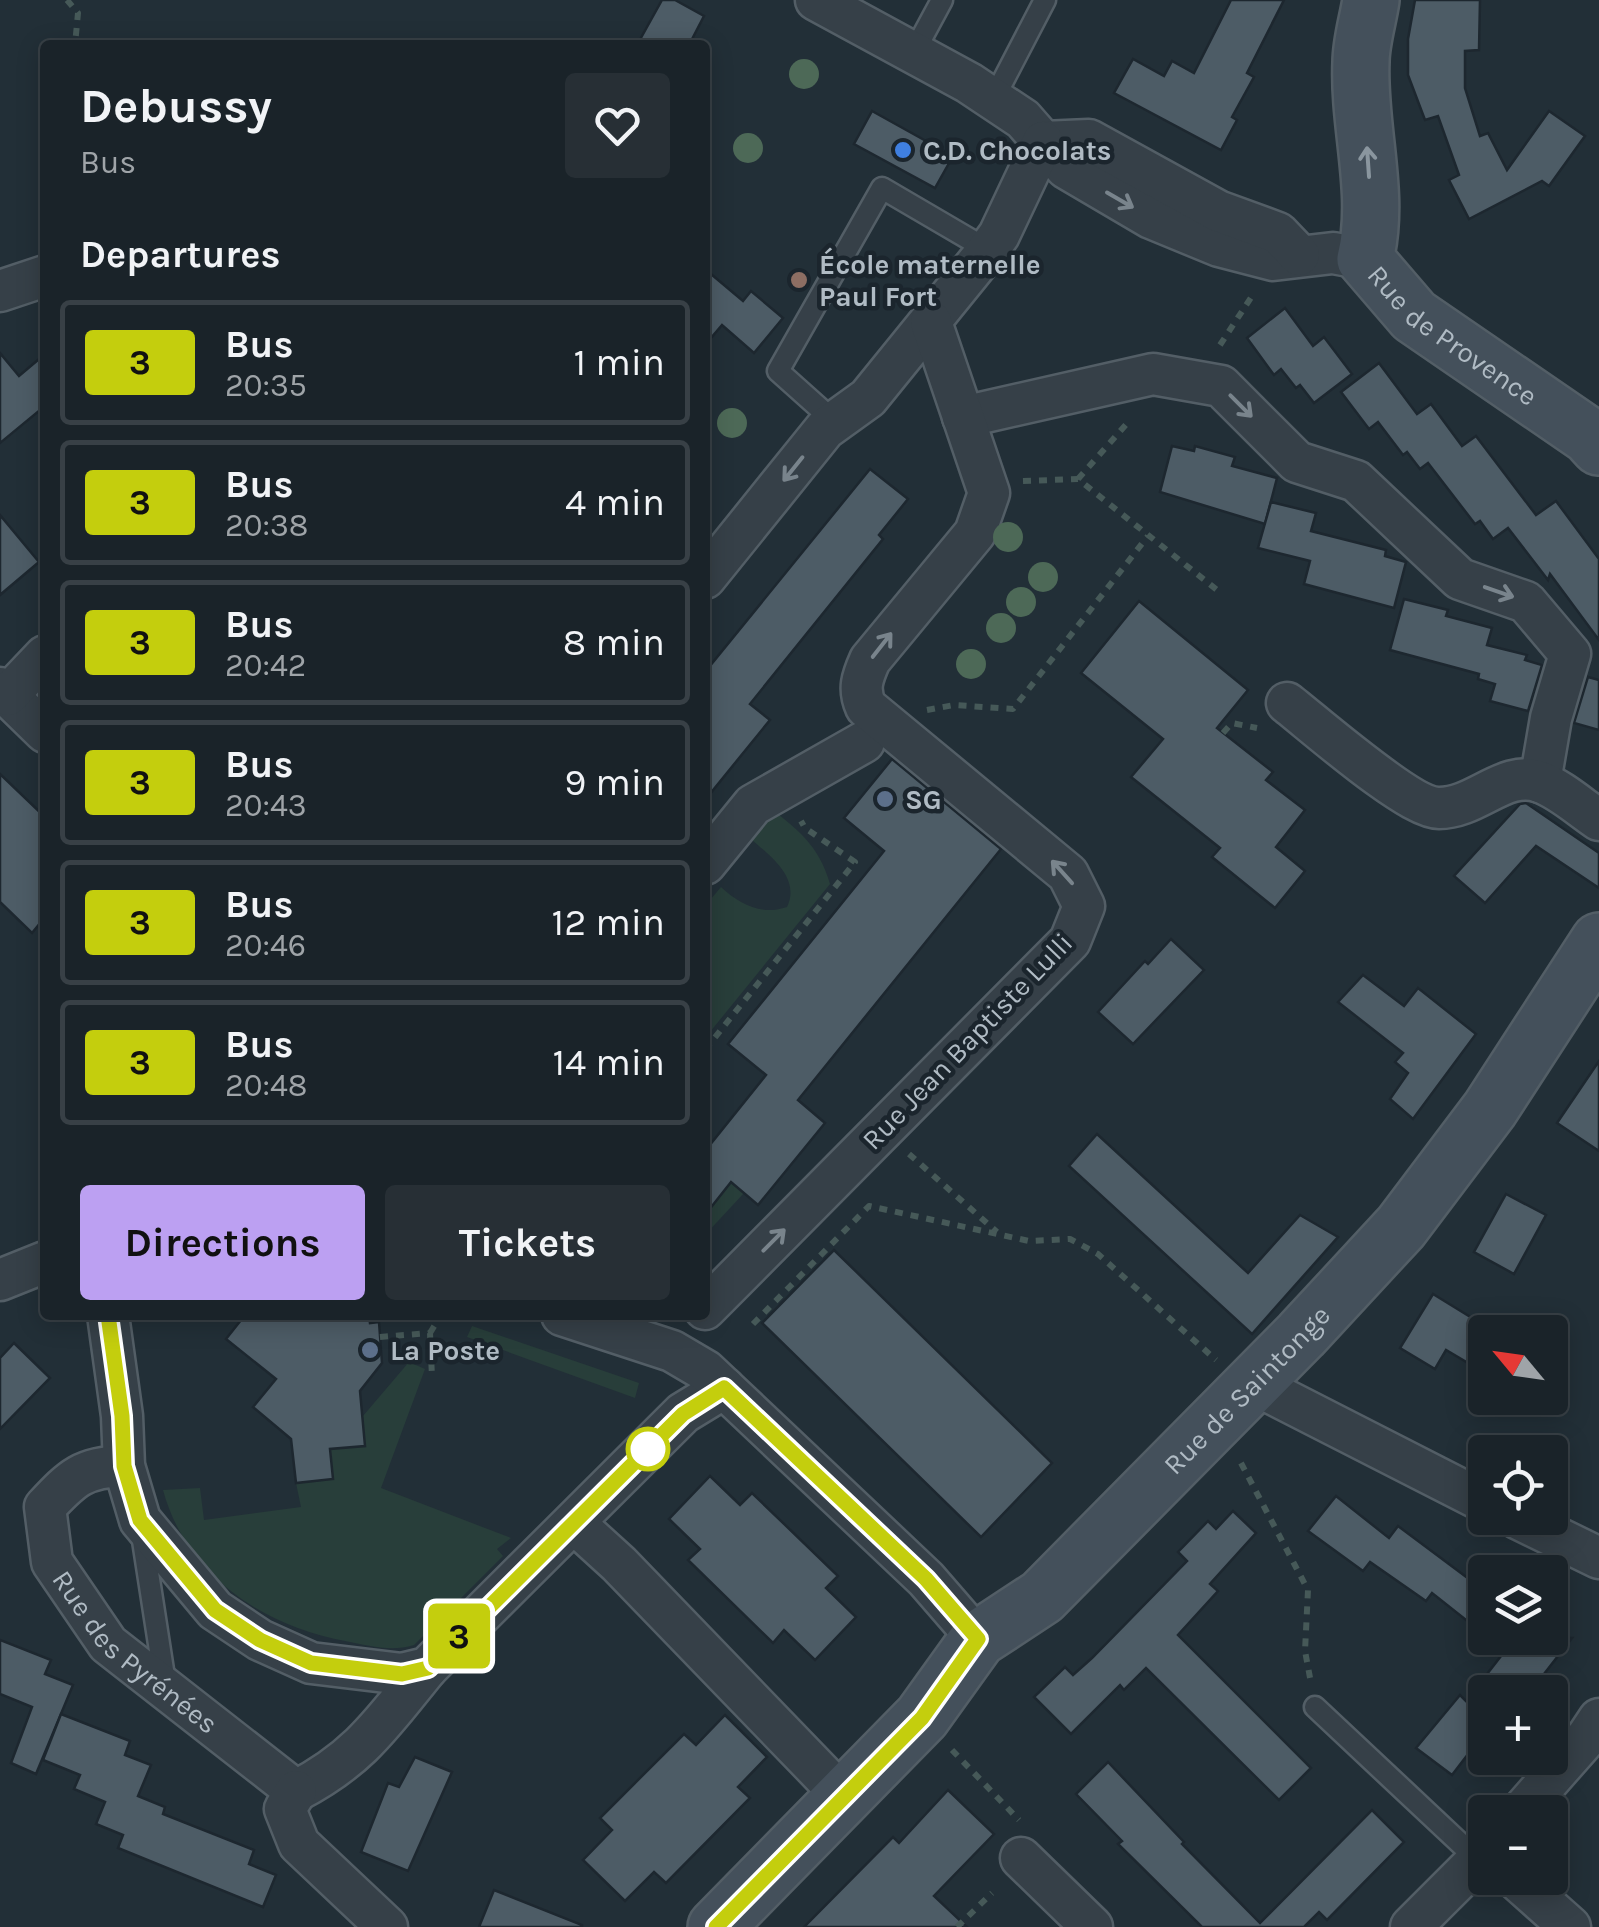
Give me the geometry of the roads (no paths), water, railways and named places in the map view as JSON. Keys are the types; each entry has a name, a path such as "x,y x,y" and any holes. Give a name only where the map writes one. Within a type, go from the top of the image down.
{"street":[{"path":"710,572 826,429 868,398 1000,235 1043,142 1022,119 993,100 816,0"},
{"path":"1365,259 1370,240 1370,187 1360,62 1371,0"},
{"name":"Rue de Provence","path":"1043,142 1088,140 1218,212 1278,232 1299,255 1332,253 1365,259 1414,316 1589,436 1599,447"},
{"path":"0,292 40,278"},
{"path":"931,322 964,417 1153,374 1220,386 1297,462 1356,481 1460,579 1526,602 1570,654 1550,718 1540,782"},
{"name":"Rue Jean Baptiste Lulli","path":"710,1304 1070,941 1084,906 1068,874 866,707 860,694 861,678 870,660 975,533 1001,489 964,417"},
{"path":"40,660 4,691 40,727"},
{"path":"1287,702 1388,783 1436,808 1479,799 1512,778 1540,782 1599,820"},
{"path":"710,858 753,805 864,742"},
{"name":"Rue de Saintonge","path":"716,1927 922,1718 978,1639 1042,1597 1241,1377 1401,1227 1490,1108 1599,941"},
{"path":"0,1280 40,1264"},
{"path":"109,1320 122,1416 124,1466 140,1520 215,1610 260,1640 311,1663 402,1674 428,1668"},
{"path":"577,1320 672,1351 706,1371 926,1579 978,1639"},
{"path":"672,1351 695,1320"},
{"path":"1241,1377 1468,1493"},
{"path":"387,1927 299,1844 285,1809 296,1792 332,1772 360,1750 428,1668 683,1414 724,1388"},
{"name":"Rue des Pyrénées","path":"124,1466 97,1467 71,1479 45,1508 52,1562 108,1644 296,1792"},
{"path":"574,1523 619,1564 844,1797"},
{"path":"1552,1535 1599,1558"},
{"path":"1536,1795 1599,1719"},
{"path":"1022,1841 1092,1927"},
{"path":"1411,1927 1468,1869"},
{"path":"1534,1895 1570,1927"}],"lane":[{"path":"914,52 942,0"},
{"path":"993,100 1045,0"},
{"path":"835,422 778,372 882,188 988,250"},
{"path":"140,1520 166,1690"},
{"path":"1315,1707 1468,1844"}],"place":[{"name":"C.D. Chocolats","path":"903,150"},
{"name":"École maternelle Paul Fort","path":"799,280"},
{"name":"SG","path":"885,799"},
{"name":"La Poste","path":"370,1350"}]}
